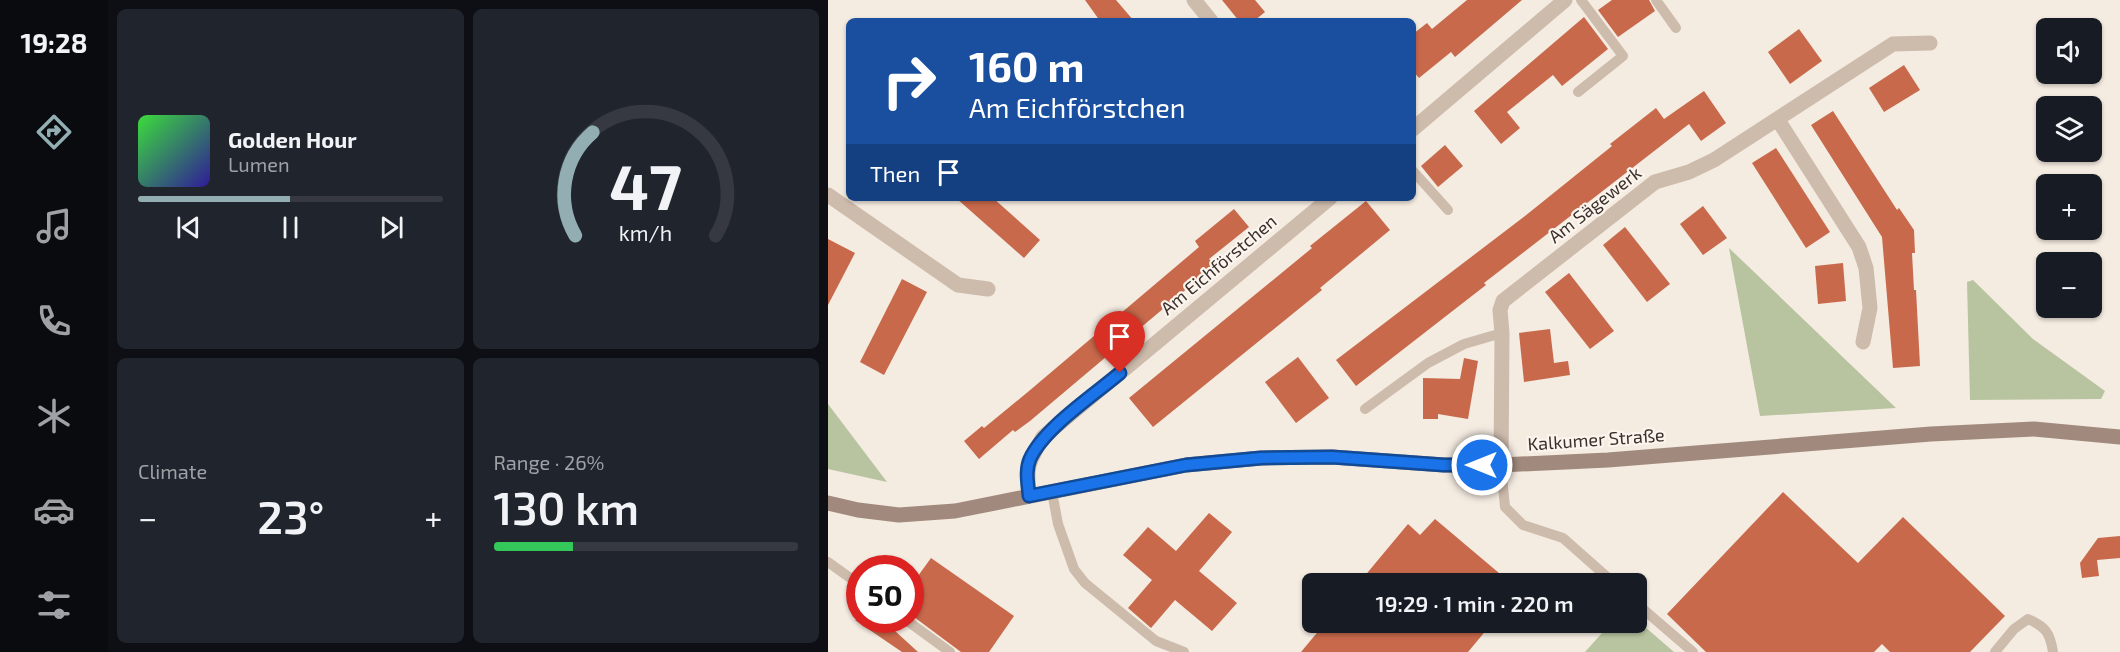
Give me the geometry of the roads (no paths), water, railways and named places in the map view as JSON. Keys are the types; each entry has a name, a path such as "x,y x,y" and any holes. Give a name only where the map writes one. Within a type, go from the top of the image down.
{"main road":[{"name":"Kalkumer Straße","path":"828,503 858,510 899,515 955,511 1186,465 1261,458 1332,457 1444,465 1501,465 1608,460 1931,434 2034,429 2120,437"}],"street":[{"path":"1194,0 1208,18"},
{"path":"1416,126 1565,0"},
{"name":"Am Sägewerk","path":"1501,465 1502,333 1500,310 1503,301 1655,182 1689,172 1714,160 1893,44 1930,43"},
{"path":"1778,120 1858,247 1866,268 1870,308 1863,342"},
{"path":"828,195 958,285 988,289"},
{"name":"Am Eichförstchen","path":"1029,496 1028,466 1043,438 1326,201"}],"lane":[{"path":"1578,92 1623,56 1581,0"},
{"path":"1656,0 1676,28"},
{"path":"1416,174 1449,210"},
{"path":"1365,409 1428,363 1464,344 1502,333"},
{"path":"1501,465 1505,507 1522,525 1563,538 1603,573"},
{"path":"1052,492 1058,524 1074,569 1085,583 1156,641 1184,652"},
{"path":"828,562 846,575"},
{"path":"1647,612 1693,652"},
{"path":"1995,652 2014,629 2028,619 2041,624 2051,637 2054,652"},
{"path":"924,633 950,652"}]}
